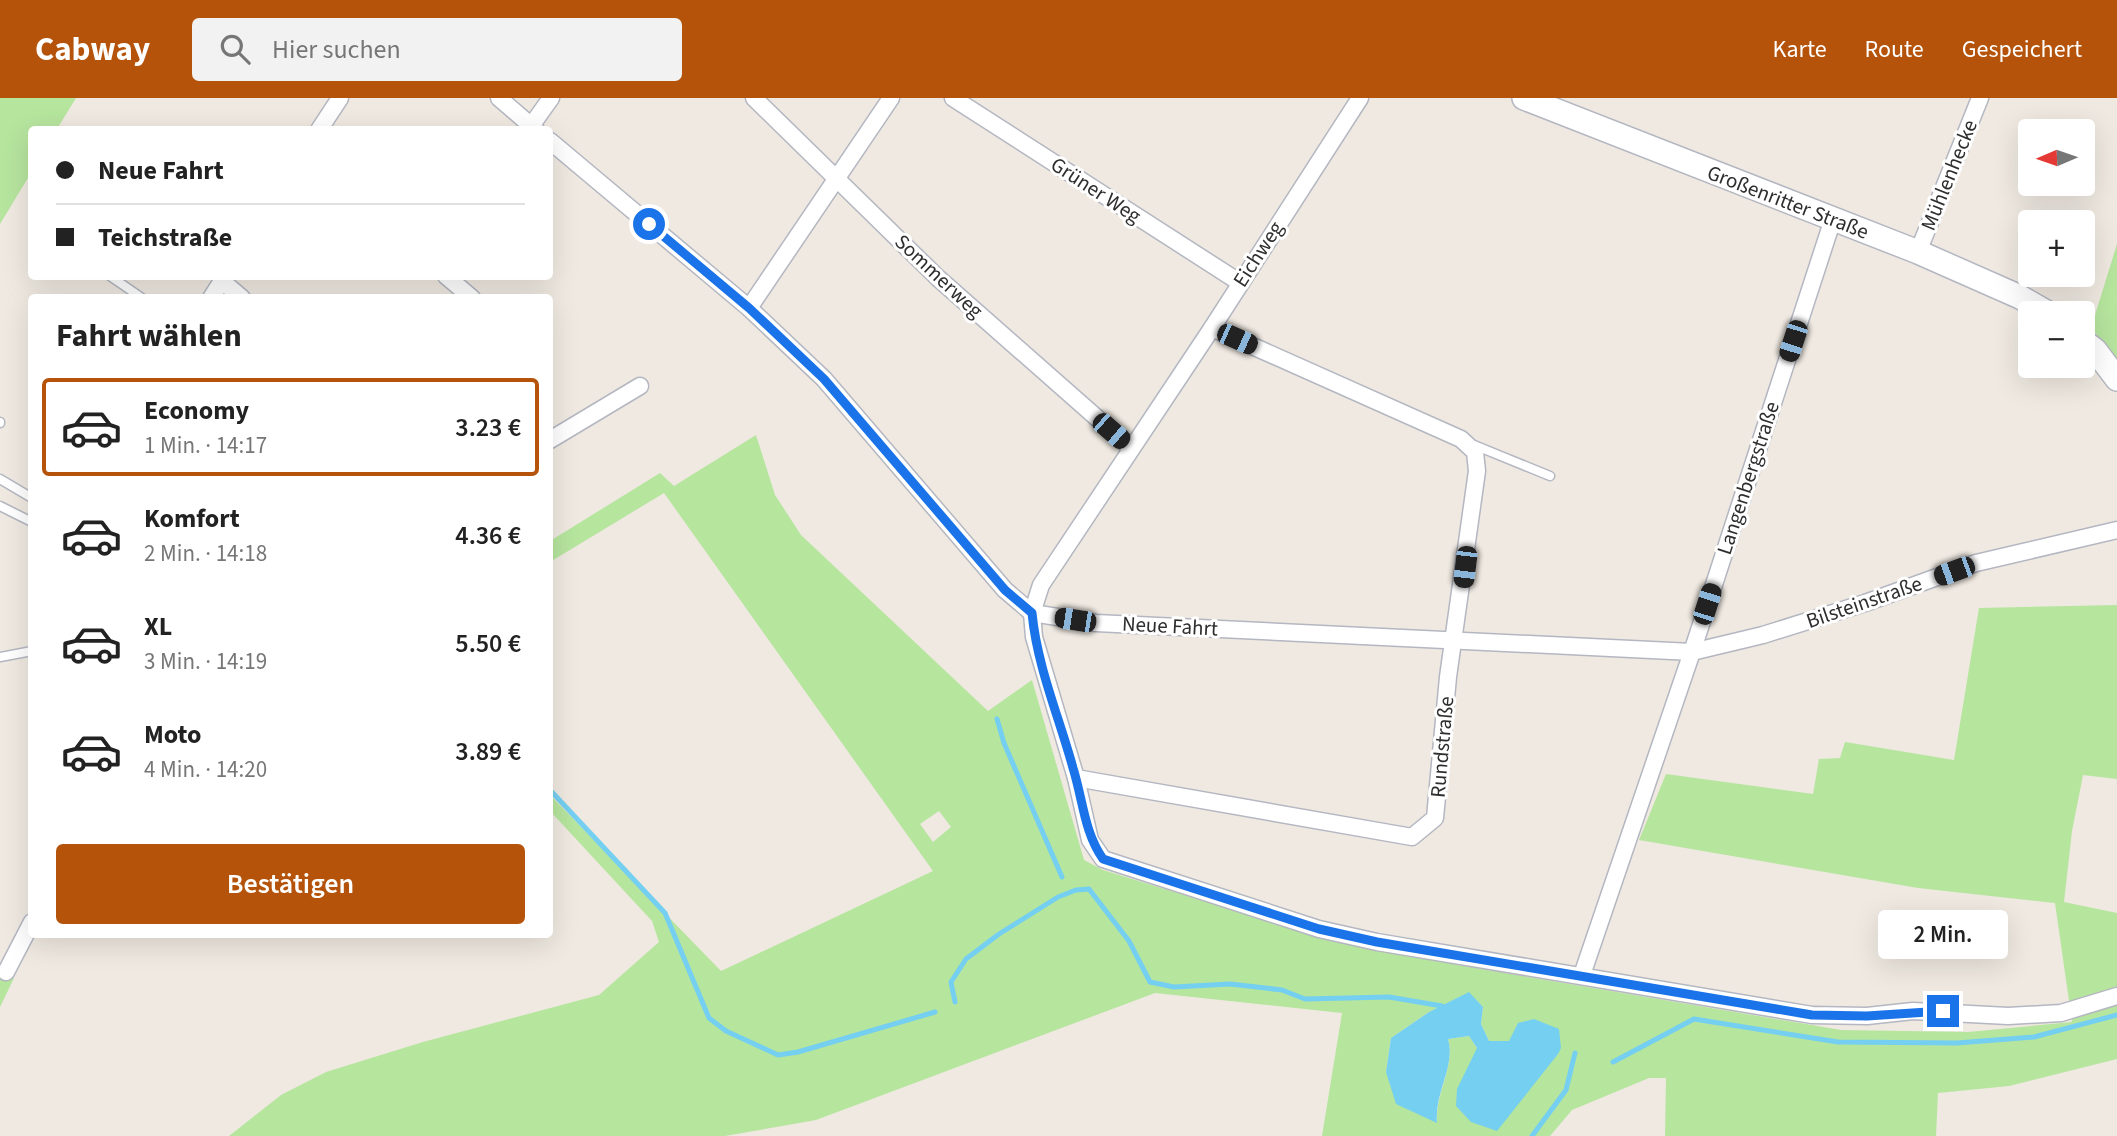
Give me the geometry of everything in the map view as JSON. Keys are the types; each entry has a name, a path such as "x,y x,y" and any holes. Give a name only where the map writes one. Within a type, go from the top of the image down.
{"main road":[{"name":"Großenritter Straße","path":"1524,98 1918,253 2026,301"},
{"path":"2095,350 2117,379"}],"street":[{"path":"322,126 340,98"},
{"path":"499,98 532,126"},
{"path":"535,126 551,98"},
{"name":"Sommerweg","path":"754,98 938,278 1130,448"},
{"path":"749,308 891,98"},
{"name":"Grüner Weg","path":"953,98 1239,282"},
{"name":"Eichweg","path":"1032,613 1041,584 1212,328 1239,282 1360,98"},
{"name":"Mühlenhecke","path":"1918,253 1980,98"},
{"path":"553,144 749,308 824,379 1005,590 1032,613 1034,637 1076,778 1090,841 1103,859 1135,872 1319,929 1377,942 1812,1015 1867,1016 1923,1011 2008,1016 2061,1013 2117,996"},
{"name":"Langenbergstraße","path":"1582,975 1692,652 1833,219"},
{"path":"224,280 238,294"},
{"path":"451,280 467,294"},
{"path":"1212,328 1461,439"},
{"path":"553,438 640,386"},
{"name":"Rundstraße","path":"1076,778 1412,837 1436,818 1448,677 1477,471 1475,452 1461,439"},
{"name":"Bilsteinstraße","path":"1692,652 1839,611 1976,563 2117,530"},
{"name":"Neue Fahrt","path":"1032,613 1097,623 1692,652"},
{"path":"6,972 28,930"}],"lane":[{"path":"116,280 136,294"},
{"path":"1461,439 1550,476"},
{"path":"0,479 28,496"},
{"path":"0,506 28,520"},
{"path":"0,656 28,652"}],"green space":[{"path":"0,98 76,98 59,126 28,126 28,178 0,224"},
{"path":"2117,244 2117,359 2095,333 2095,315"},
{"path":"756,435 775,495 801,535 988,711 1032,680 1084,860 1103,870 1321,937 1458,965 1841,1030 1968,1032 2072,1022 2055,903 1918,888 1639,840 1666,774 1813,794 1819,759 1840,758 1845,742 1954,760 1979,608 2117,605 2117,779 2083,775 2072,831 2064,902 2117,913 2117,1059 2009,1086 1938,1093 1936,1136 1665,1136 1666,1078 1649,1078 1572,1110 1550,1136 1322,1136 1342,1013 1155,993 816,1120 725,1136 229,1136 281,1095 326,1072 423,1042 599,995 659,942 652,921 553,814 553,798 721,971 933,871 664,493 553,560 553,539 660,473 674,486","holes":["939,811 951,827 933,842 920,824","1469,993 1483,1007 1481,1024 1489,1041 1509,1041 1558,1054 1533,1082 1477,1048 1469,1036 1448,1039 1448,1069 1439,1100 1437,1122 1386,1072 1391,1038 1429,1012"]},
{"path":"0,975 14,978 0,1007"}],"water":[{"path":"1469,992 1483,1007 1481,1024 1489,1041 1509,1041 1518,1023 1534,1019 1559,1029 1561,1048 1558,1054 1497,1131 1471,1122 1456,1106 1457,1089 1477,1048 1469,1036 1448,1039 1449,1059 1437,1123 1396,1104 1386,1072 1391,1038 1429,1012"}],"waterway":[{"path":"997,719 1004,743 1062,877"},
{"path":"553,793 665,913 709,1018 726,1031 778,1055 798,1052 935,1012"},
{"path":"955,1002 951,982 966,959 999,934 1058,897 1076,890 1089,889 1129,941 1150,982 1174,987 1230,984 1282,990 1305,999 1389,997 1442,1006"},
{"path":"1613,1062 1694,1019 1838,1042 1957,1043 2034,1037 2117,1015"},
{"path":"1532,1136 1566,1090 1575,1053"}],"route":[{"path":"649,224 749,308 824,379 1005,590 1032,613 1034,637 1076,778 1090,841 1103,859 1135,872 1319,929 1377,942 1812,1015 1867,1016 1943,1011"}]}
